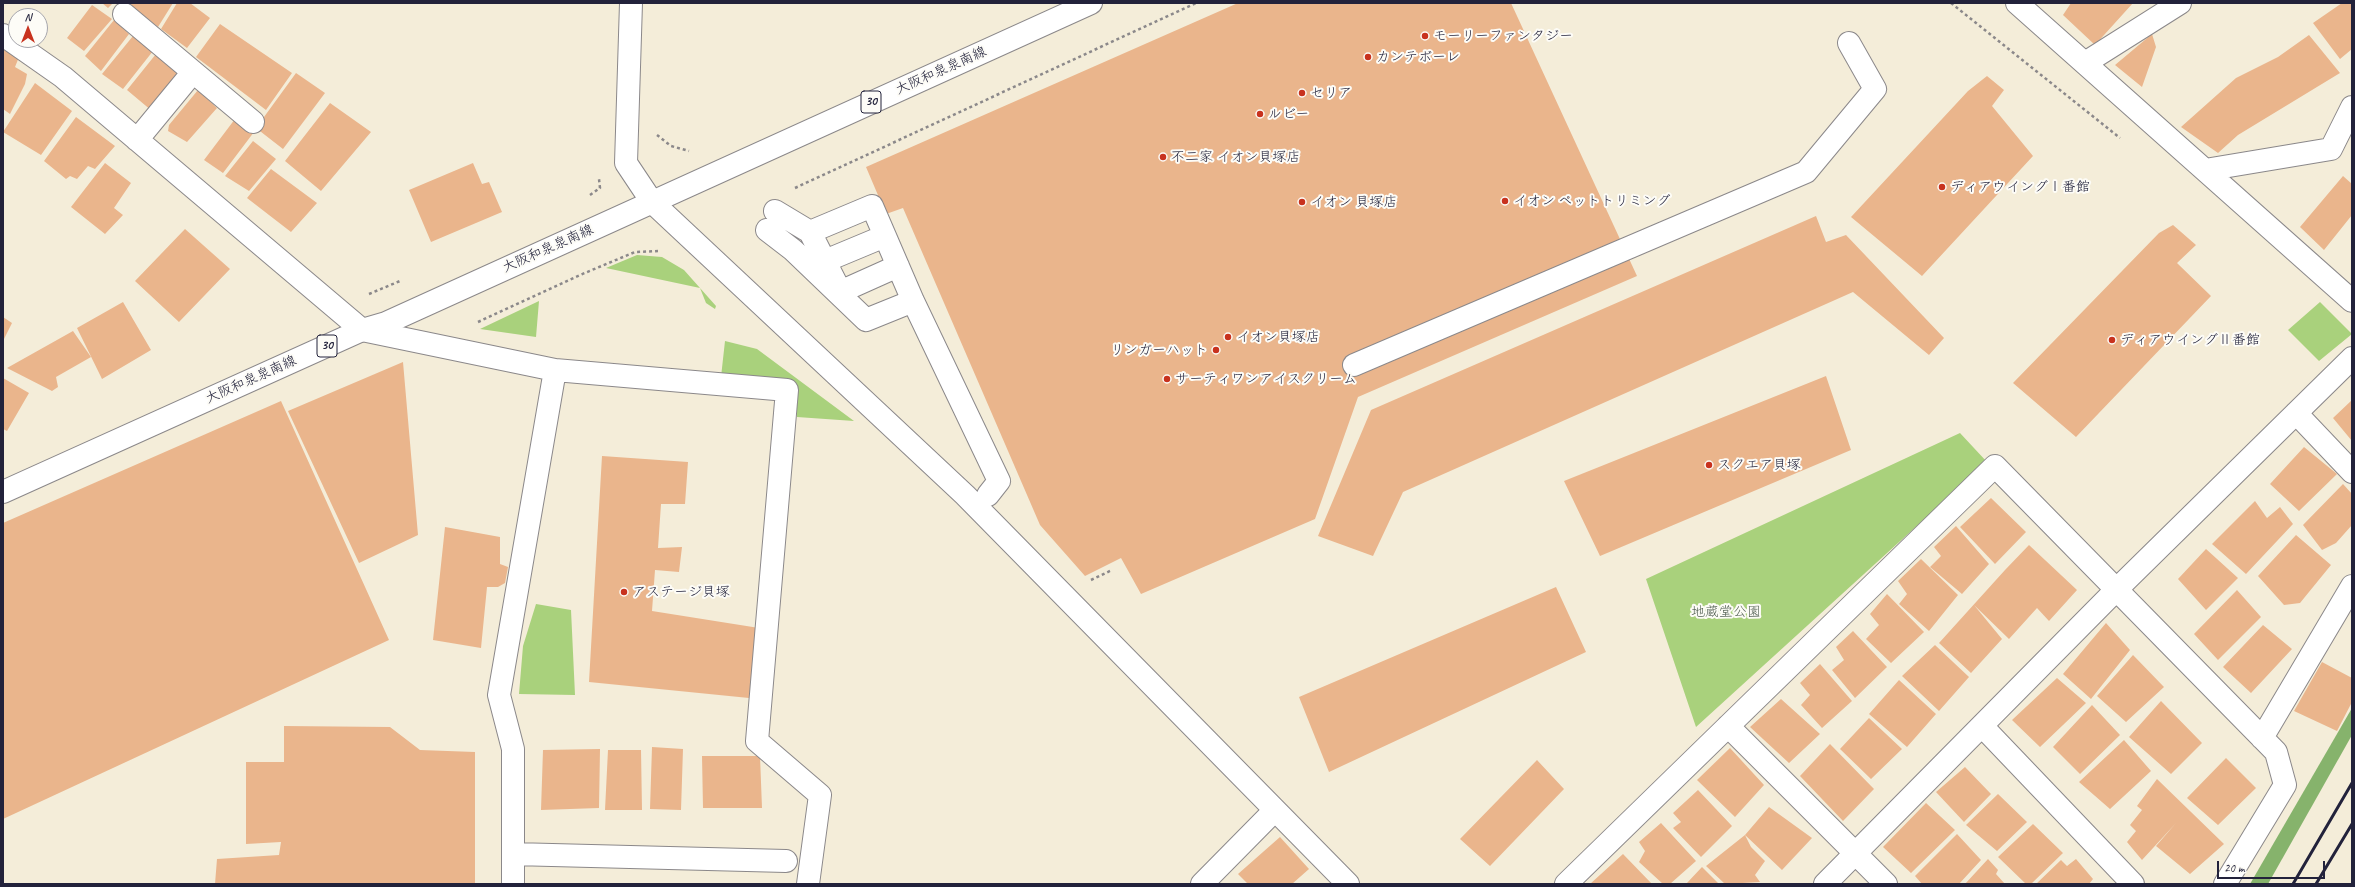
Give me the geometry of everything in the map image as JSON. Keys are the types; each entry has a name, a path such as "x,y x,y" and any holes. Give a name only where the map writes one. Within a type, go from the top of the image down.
{"street":[{"path":"630,3 626,162 652,202 965,495 1348,884"},
{"name":"大阪和泉泉南線","path":"3,492 362,330 386,323 1091,3"},
{"path":"2017,3 2352,301"},
{"path":"2085,63 2180,3"},
{"path":"124,14 253,122"},
{"path":"3,35 63,77 362,330 555,370 787,390 757,741 820,795 808,884"},
{"path":"1354,366 1806,172 1875,89 1849,43"},
{"path":"137,140 193,72"},
{"path":"2205,170 2330,149 2352,107"},
{"path":"913,301 866,320 793,250 771,220 810,232 872,206 913,301 999,481 988,495"},
{"path":"810,232 842,296"},
{"path":"825,261 885,236"},
{"path":"842,296 898,266"},
{"path":"1825,884 2117,589 2352,358"},
{"path":"513,884 513,749 498,695 555,370"},
{"path":"2296,413 2352,472"},
{"path":"1566,884 1995,466 2276,752 2285,785 2225,884"},
{"path":"2262,738 2352,586"},
{"path":"1728,726 1886,884"},
{"path":"1982,726 2133,884"},
{"path":"1202,884 1275,810"},
{"path":"513,854 786,861"}],"path":[{"path":"793,188 1196,3"},
{"path":"478,323 580,275 635,252 655,250 661,252"}],"green space":[{"path":"637,255 662,257 684,270 700,288 606,268"},
{"path":"700,288 716,306 715,309 706,303"},
{"path":"539,301 536,337 480,329"},
{"path":"2320,302 2352,334 2319,361 2288,330"},
{"path":"725,341 757,349 854,421 797,417 792,389 721,377"},
{"name":"地蔵堂公園","path":"1960,433 1987,462 1696,727 1646,579"},
{"path":"536,604 571,610 575,695 519,694 523,646"},
{"path":"2352,708 2352,735 2268,884 2250,884"}],"building":[{"path":"102,3 113,3 108,8"},
{"path":"128,3 173,3 158,27"},
{"path":"177,3 190,3 210,18 187,48 161,29"},
{"name":"イオン貝塚店","path":"1238,3 1511,3 1637,276 1358,397 1315,519 1141,594 1121,558 1085,576 1040,525 903,208 886,214 866,167"},
{"path":"2071,3 2133,3 2095,45 2063,15"},
{"path":"2342,3 2352,3 2352,49 2340,59 2313,23"},
{"path":"92,5 112,19 84,51 67,38"},
{"path":"114,20 129,34 101,71 85,56"},
{"path":"220,24 292,73 266,110 196,57"},
{"path":"2152,34 2156,47 2142,87 2115,65"},
{"path":"2309,35 2340,73 2238,135 2218,153 2181,127 2236,78 2278,57"},
{"path":"133,36 153,51 123,89 102,74"},
{"path":"4,48 19,57 15,67 27,74 25,84 10,114 3,109"},
{"path":"156,54 183,74 152,111 127,90"},
{"path":"296,73 325,93 283,149 256,128"},
{"name":"ディアウイングⅠ番館","path":"1987,76 2004,90 1992,106 2033,156 1922,276 1851,217 1968,91"},
{"path":"35,83 72,111 41,155 3,132"},
{"path":"198,90 217,108 187,142 168,131 169,125"},
{"path":"330,103 371,132 321,191 285,161"},
{"path":"76,117 115,146 95,169 88,166 77,179 70,176 66,179 44,161"},
{"path":"235,119 254,132 223,173 204,160"},
{"path":"253,141 276,159 249,191 225,176"},
{"path":"105,163 131,183 114,208 123,215 105,234 71,207"},
{"path":"473,163 482,184 489,182 502,212 431,242 409,190"},
{"path":"271,169 317,203 291,232 247,198"},
{"path":"2343,176 2352,184 2352,215 2324,250 2300,227"},
{"path":"1816,216 1826,242 1846,235 1944,338 1929,355 1853,292 1403,492 1373,556 1318,536 1371,410"},
{"name":"ディアウイングⅡ番館","path":"2173,225 2196,245 2177,263 2211,296 2076,437 2013,383 2159,233"},
{"path":"185,229 230,269 179,322 135,281"},
{"path":"123,302 151,350 102,379 77,328"},
{"path":"3,317 12,323 3,341"},
{"path":"73,331 91,357 56,377 58,387 52,391 7,368"},
{"path":"403,362 418,535 359,563 288,411"},
{"name":"スクエア貝塚","path":"1826,376 1851,450 1600,556 1564,481"},
{"path":"3,378 29,393 7,431 3,429"},
{"path":"2352,400 2352,441 2333,418"},
{"path":"281,401 389,640 3,819 3,523"},
{"path":"2304,447 2337,474 2299,511 2270,484"},
{"name":"アステージ貝塚","path":"602,456 688,462 685,504 661,504 658,548 682,547 679,572 655,570 652,611 759,628 749,698 589,682"},
{"path":"2343,484 2352,494 2352,525 2336,543 2322,550 2303,525"},
{"path":"1991,498 2026,532 1995,564 1960,527"},
{"path":"2255,501 2267,518 2280,507 2293,524 2246,574 2212,544"},
{"path":"1956,526 1989,564 1962,594 1930,567 1941,556 1934,547"},
{"path":"445,527 500,537 500,564 508,567 505,583 498,587 487,587 481,648 433,640"},
{"path":"2296,535 2331,565 2300,603 2284,605 2258,576"},
{"path":"2029,545 2077,590 2049,621 2037,608 2009,639 1974,605 2002,639 1971,673 1939,643"},
{"path":"2206,549 2238,578 2206,610 2178,579"},
{"path":"1921,559 1958,595 1929,631 1899,604 1907,594 1898,581"},
{"path":"1556,587 1586,652 1329,772 1299,697"},
{"path":"2237,590 2261,617 2218,660 2194,634"},
{"path":"1887,594 1924,632 1891,663 1866,639 1879,625 1870,614"},
{"path":"2106,623 2130,650 2091,699 2063,674"},
{"path":"2263,625 2292,649 2251,693 2223,667"},
{"path":"1853,631 1887,667 1855,698 1832,670 1844,660 1836,647"},
{"path":"1935,645 1969,677 1939,711 1902,676"},
{"path":"2133,655 2164,687 2126,722 2097,696"},
{"path":"2322,662 2352,678 2352,702 2337,731 2294,711"},
{"path":"1820,664 1852,701 1822,728 1801,705 1810,695 1800,683"},
{"path":"2057,678 2086,703 2040,747 2012,720"},
{"path":"1899,680 1936,714 1907,747 1869,714"},
{"path":"1781,699 1820,734 1789,763 1750,727"},
{"path":"2161,701 2202,743 2171,774 2129,737"},
{"path":"2092,705 2120,735 2080,774 2053,747"},
{"path":"1869,718 1902,749 1871,779 1840,749"},
{"path":"284,726 390,727 420,750 475,752 475,884 215,884 217,859 279,855 281,842 246,844 246,762 284,762"},
{"path":"2124,740 2151,771 2110,809 2079,782"},
{"path":"1830,744 1874,789 1843,821 1800,776"},
{"path":"652,747 683,749 681,810 650,809"},
{"path":"1730,748 1764,785 1735,817 1697,780"},
{"path":"600,749 599,808 541,810 543,750"},
{"path":"608,750 641,750 642,810 605,810"},
{"path":"702,756 760,756 762,808 703,808"},
{"path":"2226,758 2256,788 2218,825 2187,798"},
{"path":"1537,760 1564,789 1490,866 1460,839"},
{"path":"1965,767 1991,794 1964,822 1936,792"},
{"path":"2157,779 2224,844 2190,874 2156,846 2176,823 2142,860 2127,842 2136,831 2130,825 2142,810 2137,806"},
{"path":"1698,790 1732,826 1701,857 1673,828 1681,822 1673,813"},
{"path":"1998,794 2027,822 1997,851 1966,825"},
{"path":"1926,803 1955,830 1911,873 1883,847"},
{"path":"1769,807 1812,838 1782,870 1745,835"},
{"path":"1661,823 1696,861 1670,884 1663,884 1639,862 1645,851 1639,842"},
{"path":"2033,824 2063,853 2031,884 2026,884 1998,857"},
{"path":"1957,834 1981,860 1959,884 1922,884 1915,876"},
{"path":"1745,835 1751,847 1765,861 1755,875 1760,882 1725,884 1706,866"},
{"path":"1280,837 1309,869 1292,884 1248,884 1238,874"},
{"path":"1623,854 1652,884 1590,884"},
{"path":"1988,859 1998,870 1996,874 2005,884 1965,884"},
{"path":"2076,859 2093,879 2089,884 2036,884 2061,860 2067,866"},
{"path":"1702,867 1719,884 1686,884"}],"railway":[{"path":"2293,884 2352,783"},
{"path":"2316,884 2352,824"}],"place":[{"name":"モーリーファンタジー","path":"1425,36"},
{"name":"カンテボーレ","path":"1368,57"},
{"name":"セリア","path":"1302,93"},
{"name":"ルビー","path":"1260,114"},
{"name":"不二家 イオン貝塚店","path":"1163,157"},
{"name":"ディアウイングⅠ番館","path":"1942,187"},
{"name":"イオン ペットトリミング","path":"1505,201"},
{"name":"イオン 貝塚店","path":"1302,202"},
{"name":"イオン貝塚店","path":"1228,337"},
{"name":"ディアウイングⅡ番館","path":"2112,340"},
{"name":"リンガーハット","path":"1216,350"},
{"name":"サーティワンアイスクリーム","path":"1167,379"},
{"name":"スクエア貝塚","path":"1709,465"},
{"name":"アステージ貝塚","path":"624,592"}]}
